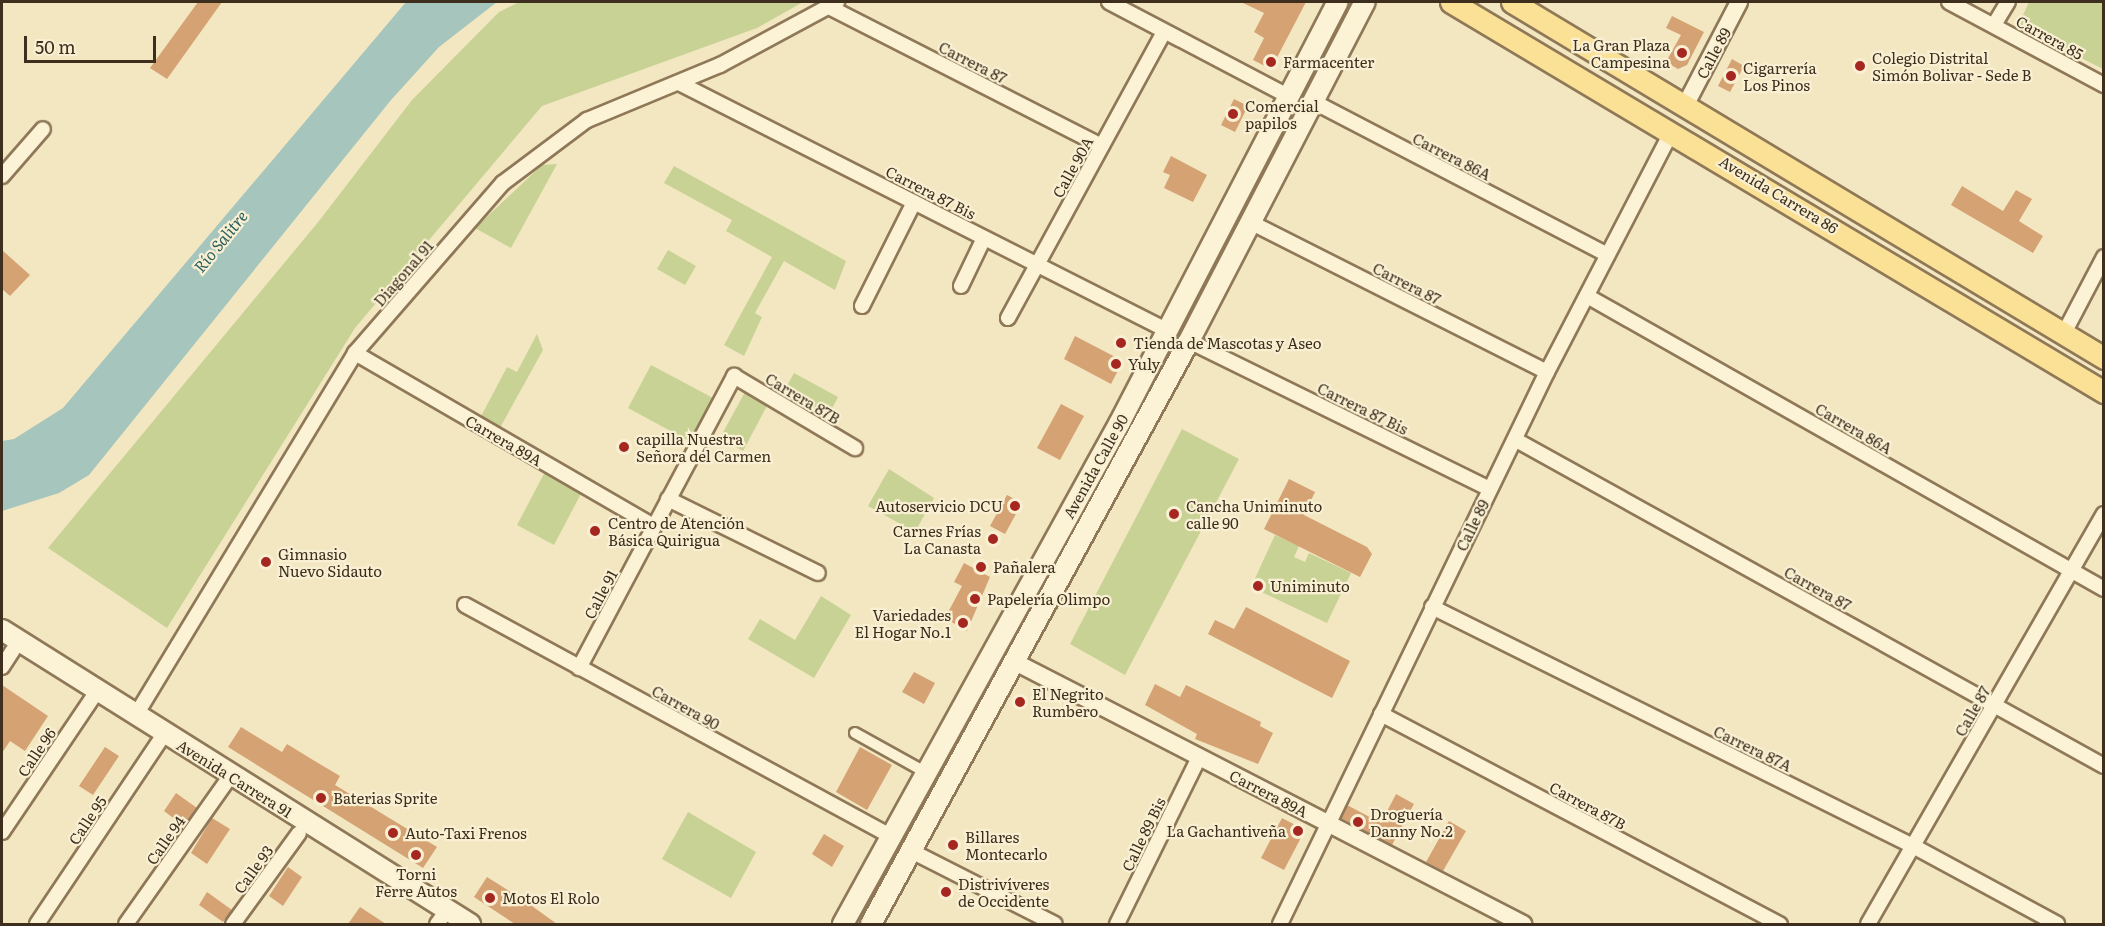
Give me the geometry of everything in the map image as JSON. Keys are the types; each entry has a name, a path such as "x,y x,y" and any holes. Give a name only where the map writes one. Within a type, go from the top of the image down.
{"main road":[{"name":"Avenida Calle 90","path":"843,924 1168,331 1338,2"},
{"name":"Avenida Calle 90","path":"870,924 1189,341 1365,2"},
{"name":"Avenida Carrera 86","path":"1451,2 1672,131 2103,392"},
{"name":"Avenida Carrera 86","path":"1512,2 1686,104 2103,358"},
{"name":"Avenida Carrera 91","path":"2,630 231,775 442,917 470,924"}],"street":[{"path":"1109,2 1290,97"},
{"name":"Calle 89","path":"1686,104 1739,2"},
{"name":"Carrera 85","path":"1949,2 2103,85"},
{"path":"1994,25 2008,2"},
{"name":"Diagonal 91","path":"136,715 355,353 503,183 587,120 679,83 833,4"},
{"name":"Carrera 87","path":"833,4 1102,146"},
{"name":"Calle 90A","path":"1008,318 1164,32"},
{"name":"Carrera 87 Bis","path":"679,83 1168,331"},
{"name":"Carrera 86A","path":"1314,102 1608,255"},
{"path":"2,176 43,129"},
{"name":"Calle 89","path":"1280,924 1547,372 1672,131"},
{"path":"862,306 914,202"},
{"name":"Carrera 87","path":"1252,223 1547,372"},
{"path":"961,286 984,238"},
{"path":"2063,335 2103,257"},
{"name":"Carrera 86A","path":"1587,296 2103,589"},
{"name":"Carrera 87 Bis","path":"1189,341 1490,489"},
{"name":"Carrera 89A","path":"355,353 653,526"},
{"name":"Calle 91","path":"579,668 734,376"},
{"name":"Carrera 87B","path":"734,376 855,448"},
{"name":"Carrera 87","path":"1516,440 2103,766"},
{"path":"668,499 818,573"},
{"name":"Calle 87","path":"1868,924 2103,514"},
{"name":"Carrera 90","path":"465,605 892,837"},
{"name":"Carrera 87A","path":"1432,607 1913,846 2057,924"},
{"path":"2,667 19,641"},
{"name":"Carrera 89A","path":"1015,662 1523,924"},
{"name":"Calle 96","path":"2,832 97,691"},
{"name":"Carrera 87B","path":"1381,714 1780,924"},
{"path":"855,733 927,773"},
{"name":"Calle 95","path":"37,924 165,734"},
{"name":"Calle 89 Bis","path":"1117,924 1199,757"},
{"name":"Calle 94","path":"126,924 231,775"},
{"name":"Calle 93","path":"233,924 299,833"},
{"path":"911,851 1055,924"}],"green space":[{"path":"519,2 803,2 757,28 542,106 355,328 167,628 48,548 319,221 412,100 499,12"},
{"path":"2029,2 2103,2 2103,69 2018,26"},
{"path":"557,164 511,248 475,228 542,165"},
{"path":"674,166 846,261 835,290 784,261 755,313 762,317 744,356 724,345 772,257 726,231 732,220 664,183"},
{"path":"668,250 696,266 685,285 657,269"},
{"path":"537,334 543,350 496,435 477,424 507,367 517,372"},
{"path":"651,365 713,398 689,441 628,408"},
{"path":"794,373 838,397 822,428 778,402"},
{"path":"745,392 768,404 743,451 720,438"},
{"name":"Cancha Uniminuto calle 90","path":"1182,429 1239,459 1125,675 1070,644"},
{"path":"889,469 934,498 915,532 868,506"},
{"path":"546,470 583,490 554,545 517,525"},
{"path":"1275,535 1299,546 1294,557 1305,562 1309,553 1351,573 1327,623 1251,587"},
{"path":"821,596 851,615 814,678 748,639 760,619 795,640"},
{"path":"688,812 756,852 731,898 662,859"}],"water":[{"name":"Río Salitre","path":"406,2 497,2 439,47 391,100 89,475 59,493 2,511 2,441 14,439 63,408"}],"building":[{"path":"198,2 222,2 167,79 150,68"},
{"path":"1241,2 1306,2 1271,69 1253,60 1264,38 1254,32 1264,13"},
{"path":"1672,16 1704,32 1687,65 1678,69 1666,62 1681,35 1666,28"},
{"name":"Cigarrería Los Pinos","path":"1732,59 1744,66 1730,92 1718,86"},
{"path":"1234,99 1248,106 1235,132 1221,125"},
{"path":"1171,156 1207,175 1193,202 1164,188 1170,175 1163,172"},
{"path":"1962,186 2003,211 2016,190 2032,199 2019,221 2043,236 2033,253 1951,205"},
{"path":"2,250 30,275 10,296 2,289"},
{"path":"1075,336 1123,361 1111,384 1064,359"},
{"path":"1061,404 1084,416 1060,460 1037,448"},
{"path":"1289,479 1315,492 1304,515 1367,547 1372,554 1360,577 1264,529"},
{"path":"1007,495 1022,503 1005,534 990,526"},
{"path":"964,563 990,577 967,631 945,618 962,586 954,582"},
{"path":"1246,607 1350,661 1332,698 1208,634 1215,620 1234,629"},
{"path":"914,672 935,683 924,704 902,692"},
{"path":"1155,684 1180,697 1186,685 1261,722 1260,726 1273,733 1258,764 1195,739 1197,734 1145,705"},
{"path":"2,685 48,716 25,751 10,741 2,753"},
{"path":"241,727 282,752 287,744 340,776 335,785 437,847 423,868 228,747"},
{"path":"105,747 119,756 93,795 79,786"},
{"path":"860,747 892,765 867,810 836,792"},
{"path":"176,793 197,808 184,826 164,811"},
{"path":"1396,794 1414,804 1392,845 1341,818 1347,805 1381,823"},
{"path":"212,818 230,829 207,864 191,853"},
{"path":"1282,818 1305,830 1284,870 1261,858"},
{"path":"1449,821 1466,831 1443,871 1426,862"},
{"path":"824,834 844,846 832,867 812,854"},
{"path":"288,867 302,877 283,906 269,896"},
{"path":"487,877 557,924 515,924 474,897"},
{"path":"207,892 232,910 223,922 199,905"},
{"path":"360,907 386,924 348,924"}],"place":[{"name":"La Gran Plaza Campesina","path":"1682,53"},
{"name":"Farmacenter","path":"1271,62"},
{"name":"Colegio Distrital Simón Bolivar - Sede B","path":"1860,66"},
{"name":"Cigarrería Los Pinos","path":"1731,76"},
{"name":"Comercial papilos","path":"1233,114"},
{"name":"Tienda de Mascotas y Aseo","path":"1121,343"},
{"name":"Yuly","path":"1116,364"},
{"name":"capilla Nuestra Señora del Carmen","path":"624,447"},
{"name":"Autoservicio DCU","path":"1015,506"},
{"name":"Cancha Uniminuto calle 90","path":"1174,514"},
{"name":"Centro de Atención Básica Quirigua","path":"595,531"},
{"name":"Carnes Frías La Canasta","path":"993,539"},
{"name":"Gimnasio Nuevo Sidauto","path":"266,562"},
{"name":"Pañalera","path":"981,567"},
{"name":"Uniminuto","path":"1258,586"},
{"name":"Papelería Olimpo","path":"975,599"},
{"name":"Variedades El Hogar No.1","path":"963,623"},
{"name":"El Negrito Rumbero","path":"1020,702"},
{"name":"Baterias Sprite","path":"321,798"},
{"name":"Droguería Danny No.2","path":"1358,822"},
{"name":"La Gachantiveña","path":"1298,831"},
{"name":"Auto-Taxi Frenos","path":"393,833"},
{"name":"Billares Montecarlo","path":"953,845"},
{"name":"Torni Ferre Autos","path":"416,855"},
{"name":"Distrivíveres de Occidente","path":"946,892"},
{"name":"Motos El Rolo","path":"490,898"}]}
